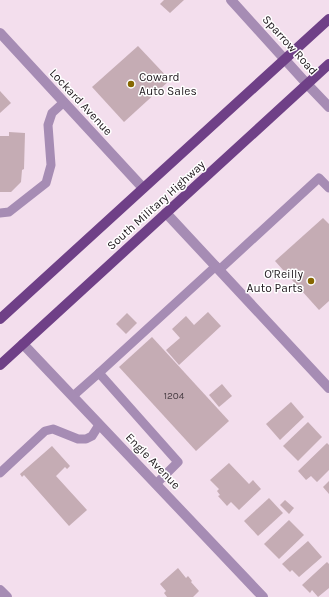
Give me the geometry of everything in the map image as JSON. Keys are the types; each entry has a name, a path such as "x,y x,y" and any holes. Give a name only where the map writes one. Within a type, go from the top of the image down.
{"main road":[{"name":"South Military Highway","path":"0,319 329,19"},
{"name":"South Military Highway","path":"0,365 329,64"}],"street":[{"name":"Sparrow Road","path":"231,0 329,107"},
{"name":"Lockard Avenue","path":"0,33 143,188"},
{"path":"166,213 329,388"},
{"name":"Engle Avenue","path":"23,344 263,597"},
{"path":"0,590 7,597"}],"lane":[{"path":"0,214 9,212 46,183 51,165 48,125 52,113 64,102"},
{"path":"73,396 320,178 329,188"},
{"path":"99,373 178,462 156,484"},
{"path":"0,472 45,431 53,429 78,439 86,439 92,436 99,425"}],"building":[{"path":"164,0 184,0 170,13 160,4"},
{"name":"Coward Auto Sales","path":"138,46 170,80 124,122 92,87"},
{"path":"0,91 11,103 0,113"},
{"path":"9,132 25,133 24,169 22,170 21,182 11,192 0,192 0,136 9,136"},
{"name":"O'Reilly Auto Parts","path":"323,218 329,224 329,301 319,310 275,261"},
{"path":"208,312 221,326 179,365 166,350 180,338 172,329 186,316 194,325"},
{"path":"127,313 137,323 126,334 116,324"},
{"path":"152,337 229,421 196,451 119,367"},
{"path":"222,384 232,396 219,407 209,395"},
{"path":"291,402 304,417 280,440 266,424"},
{"path":"308,422 322,437 298,461 283,446"},
{"path":"327,443 329,445 329,470 317,482 311,476 306,480 298,471"},
{"path":"52,446 70,466 67,469 65,467 56,476 87,510 69,526 24,475 22,477 20,474"},
{"path":"229,463 249,484 253,480 261,489 239,510 231,502 227,506 218,496 220,495 217,491 219,489 210,480"},
{"path":"329,481 329,494 323,487"},
{"path":"269,498 283,513 258,536 244,521"},
{"path":"285,500 294,508 289,514 280,505"},
{"path":"289,520 304,535 279,559 264,544"},
{"path":"308,541 322,557 299,577 292,570 290,572 282,564"},
{"path":"327,562 329,564 329,588 318,597 312,590 310,593 302,585"},
{"path":"178,568 186,578 188,576 199,591 193,597 167,597 164,593 166,591 160,584"}],"place":[{"name":"Coward Auto Sales","path":"131,84"},
{"name":"O'Reilly Auto Parts","path":"311,281"}]}
